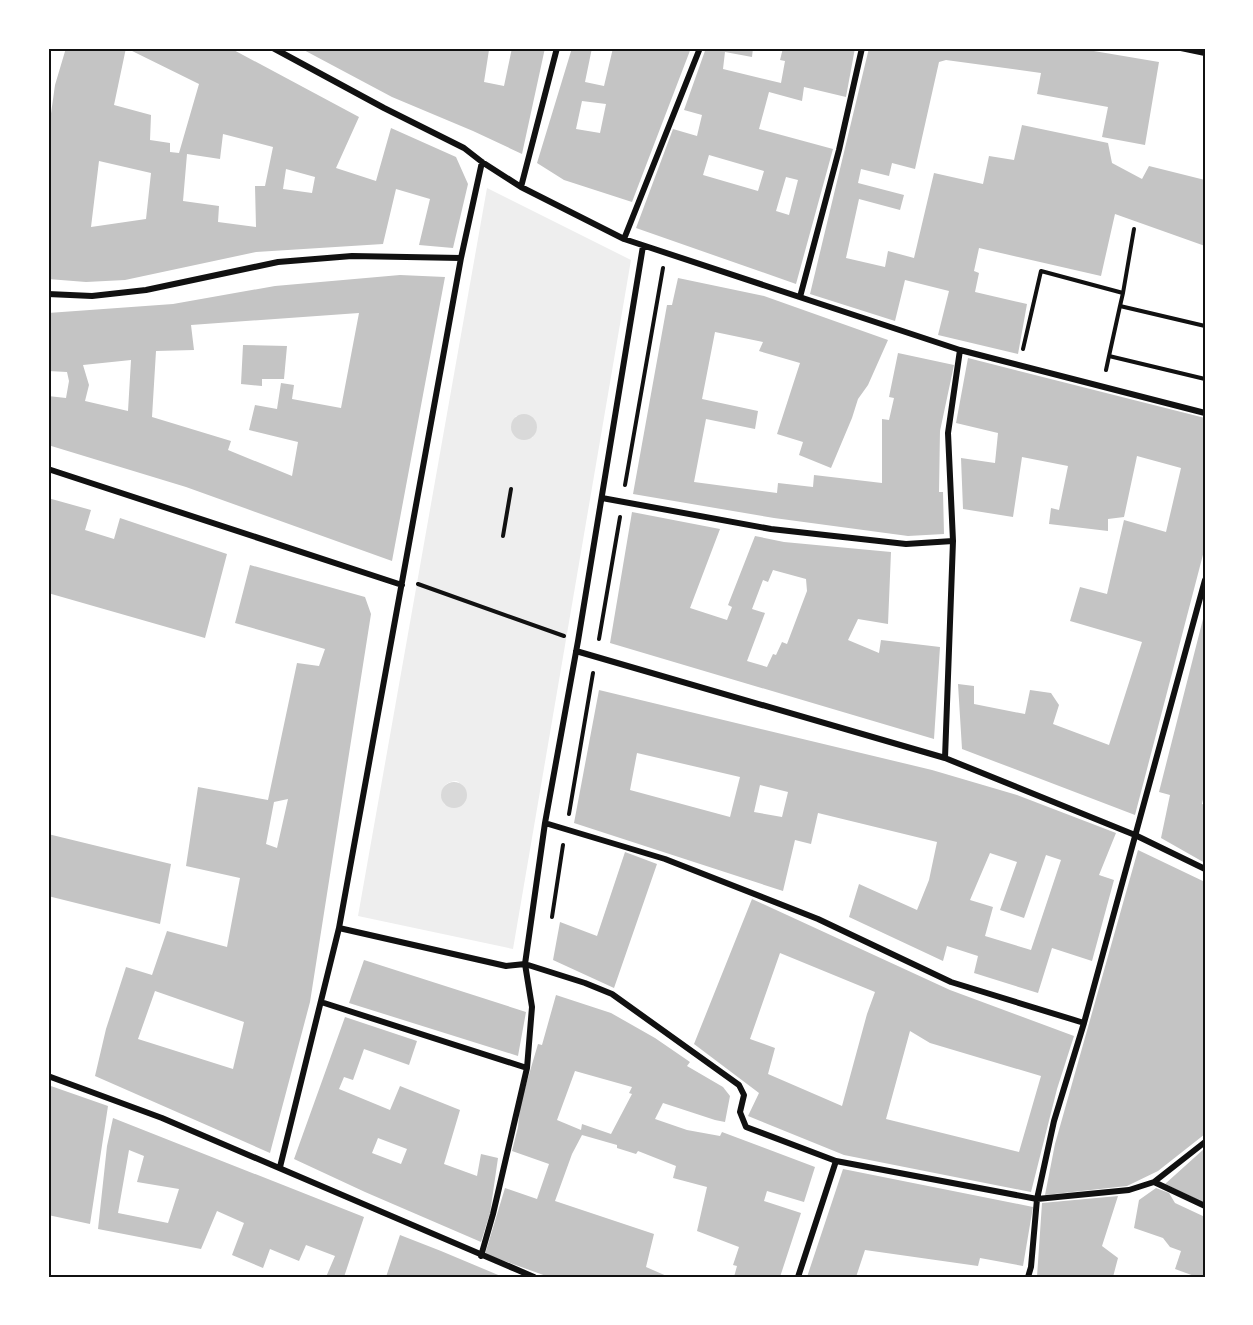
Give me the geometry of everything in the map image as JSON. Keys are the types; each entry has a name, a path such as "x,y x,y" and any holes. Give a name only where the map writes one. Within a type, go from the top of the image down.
{"street":[{"path":"273,48 464,148 521,187 643,246 960,350 1205,413"},
{"path":"521,187 557,48"},
{"path":"624,238 700,48"},
{"path":"800,297 839,150 862,48"},
{"path":"1181,48 1205,53"},
{"path":"280,1167 339,928 461,258 482,162"},
{"path":"481,1256 527,1068 532,1007 525,964 545,823 643,246"},
{"path":"48,294 92,296 146,290 278,262 352,256 461,258"},
{"path":"945,758 953,541 948,433 960,350"},
{"path":"48,469 402,585"},
{"path":"602,498 783,530 906,544 953,541"},
{"path":"1028,1277 1031,1267 1037,1199 1054,1121 1084,1023 1205,580"},
{"path":"576,651 945,758 1135,835 1205,868"},
{"path":"545,823 665,859 818,919 951,982 1084,1023"},
{"path":"339,928 506,966 525,964 585,982 612,994 739,1085 744,1095 740,1112 746,1127 836,1161 1037,1199 1129,1190 1154,1182 1205,1142"},
{"path":"321,1002 527,1068"},
{"path":"48,1076 162,1118 534,1277"},
{"path":"798,1277 836,1161"},
{"path":"1154,1182 1205,1206"}],"path":[{"path":"1134,229 1123,293 1108,356 1205,379"},
{"path":"551,923 665,253"},
{"path":"1020,365 1041,271 1123,293"},
{"path":"1120,306 1205,326"},
{"path":"503,536 511,489"},
{"path":"426,587 558,634"}],"shaded area":[{"path":"487,188 631,260 513,949 358,916","holes":["516,416 535,419 537,429 532,438 511,427","459,782 445,805 442,796 443,789 447,783"]},
{"path":"524,414 533,418 537,427 533,436 524,440 515,436 511,427 515,418"},
{"path":"454,782 463,786 467,795 463,804 454,808 445,804 441,795 445,786"}],"building":[{"path":"66,48 126,48 230,48 359,117 336,168 376,181 391,128 456,157 468,184 453,248 419,245 430,199 396,189 383,244 256,252 125,280 86,282 48,279 48,135 55,85","holes":["126,48 199,84 179,153 170,152 170,143 150,140 151,115 114,105","223,134 273,147 265,186 255,186 256,227 218,222 219,206 183,201 187,154 220,159","99,161 151,173 146,219 91,227","286,169 315,177 312,193 283,189"]},
{"path":"300,48 480,48 489,50 484,82 504,86 512,48 545,48 522,154 392,97"},
{"path":"572,48 592,48 585,82 604,86 613,48 691,48 632,202 564,180 537,163","holes":["582,101 606,104 600,133 576,129"]},
{"path":"706,48 753,48 752,57 725,52 723,69 781,83 785,61 780,60 783,48 855,48 846,97 804,87 802,101 769,92 759,129 833,149 796,284 636,228 673,129 697,136 702,115 684,110","holes":["709,155 764,171 758,191 703,175","786,177 798,180 789,215 776,211"]},
{"path":"869,48 1076,48 1159,62 1145,145 1102,137 1108,107 1037,94 1041,73 946,60 939,62 915,169 892,163 889,176 861,169 858,183 904,195 900,210 859,199 846,258 885,267 888,251 914,258 934,173 983,184 989,156 1014,160 1022,125 1108,143 1112,163 1142,179 1149,166 1205,180 1205,246 1115,214 1101,276 979,248 974,271 979,273 975,292 1027,304 1018,354 938,335 949,291 905,280 895,321 810,294"},
{"path":"400,275 445,277 392,561 186,487 48,445 48,396 66,398 69,381 67,372 48,371 48,313 173,304 275,286","holes":["359,313 341,408 292,399 294,385 281,383 277,409 255,405 249,430 298,442 292,476 228,450 231,441 152,417 156,351 194,350 191,325","131,360 128,411 85,401 89,385 83,365"]},
{"path":"678,278 764,296 888,340 868,385 858,399 831,468 799,455 803,442 777,434 800,363 759,351 763,342 715,332 702,399 758,411 755,429 706,419 694,482 777,493 778,483 813,487 814,475 882,483 882,419 889,420 894,398 889,397 898,353 954,365 940,431 939,492 943,492 944,534 908,536 774,518 633,494 667,305 672,305"},
{"path":"243,345 287,346 284,379 262,379 262,386 241,384"},
{"path":"968,358 1205,418 1205,547 1135,815 962,749 958,684 974,686 974,704 1025,714 1030,690 1051,693 1059,705 1053,724 1109,745 1142,642 1070,621 1080,587 1107,594 1124,520 1166,532 1181,468 1137,456 1124,517 1108,519 1108,531 1049,524 1051,508 1059,510 1068,466 1022,457 1013,517 963,509 961,458 995,463 998,433 956,423"},
{"path":"48,498 91,510 85,530 114,539 120,518 227,554 205,638 48,593"},
{"path":"632,512 720,529 690,608 727,620 732,607 728,605 755,536 784,542 891,552 888,624 858,619 848,640 879,653 881,640 940,647 934,739 610,643","holes":["773,570 806,579 807,591 787,644 782,642 767,667 747,661 765,613 752,609 763,580 768,582"]},
{"path":"250,565 365,597 371,614 310,1002 270,1153 95,1076 106,1029 126,967 152,975 167,931 227,947 240,878 186,866 198,787 268,800 297,663 319,666 325,649 235,623","holes":["288,799 277,848 266,844 274,802","155,991 244,1022 233,1069 138,1039"]},
{"path":"1204,615 1205,790 1202,804 1205,805 1205,863 1161,838 1170,795 1159,792"},
{"path":"599,690 932,770 1017,795 1116,833 1099,875 1114,880 1092,961 1052,948 1038,993 974,973 978,956 947,946 943,961 849,917 859,884 917,910 929,880 937,842 818,813 811,844 795,840 783,891 574,823","holes":["637,753 740,777 730,817 630,790","760,785 788,792 782,817 754,812","990,853 1017,862 1000,910 1024,918 1046,855 1061,860 1031,950 985,936 993,907 970,900"]},
{"path":"48,834 171,864 160,924 48,896"},
{"path":"1138,850 1205,882 1205,1134 1158,1171 1127,1186 1045,1195 1055,1144"},
{"path":"625,852 657,864 614,988 553,960 560,922 597,936"},
{"path":"752,899 950,990 1074,1036 1057,1089 1031,1192 844,1155 748,1116 759,1093 694,1044","holes":["780,953 875,992 842,1106 768,1074 775,1048 750,1039","910,1031 930,1043 1041,1076 1019,1152 886,1119"]},
{"path":"364,960 526,1012 518,1056 349,1003"},
{"path":"556,995 611,1013 655,1038 690,1062 687,1066 723,1087 730,1096 725,1122 663,1103 655,1119 687,1130 720,1136 722,1132 815,1167 804,1202 767,1191 764,1201 801,1213 780,1277 734,1277 737,1266 733,1265 739,1247 697,1231 707,1187 673,1178 676,1166 638,1151 636,1154 617,1148 617,1145 582,1135 572,1154 555,1201 654,1234 646,1267 669,1277 549,1277 485,1254 505,1188 537,1199 549,1164 512,1151 520,1105 538,1044 542,1045","holes":["575,1071 632,1087 629,1093 632,1094 611,1134 582,1124 581,1130 557,1120"]},
{"path":"345,1017 417,1041 409,1065 364,1049 353,1080 344,1077 339,1089 390,1110 400,1086 460,1110 444,1164 477,1176 481,1154 498,1158 490,1213 481,1242 365,1192 294,1159","holes":["378,1138 407,1149 401,1164 372,1153"]},
{"path":"48,1085 108,1106 90,1224 48,1215 48,1159 51,1134 48,1133"},
{"path":"113,1118 364,1217 344,1277 326,1277 335,1256 306,1245 299,1261 270,1249 263,1268 232,1255 244,1223 217,1211 201,1249 98,1229 107,1146","holes":["129,1150 144,1156 137,1182 179,1189 168,1223 118,1213"]},
{"path":"1205,1148 1205,1203 1165,1184"},
{"path":"843,1169 1033,1207 1023,1266 980,1258 978,1266 865,1250 856,1277 807,1277"},
{"path":"1156,1188 1169,1193 1175,1203 1205,1217 1205,1277 1197,1277 1175,1269 1181,1251 1170,1247 1163,1238 1134,1228 1139,1200"},
{"path":"1118,1196 1102,1246 1118,1258 1113,1277 1037,1277 1042,1203"},
{"path":"400,1235 441,1251 503,1277 386,1277"}]}
